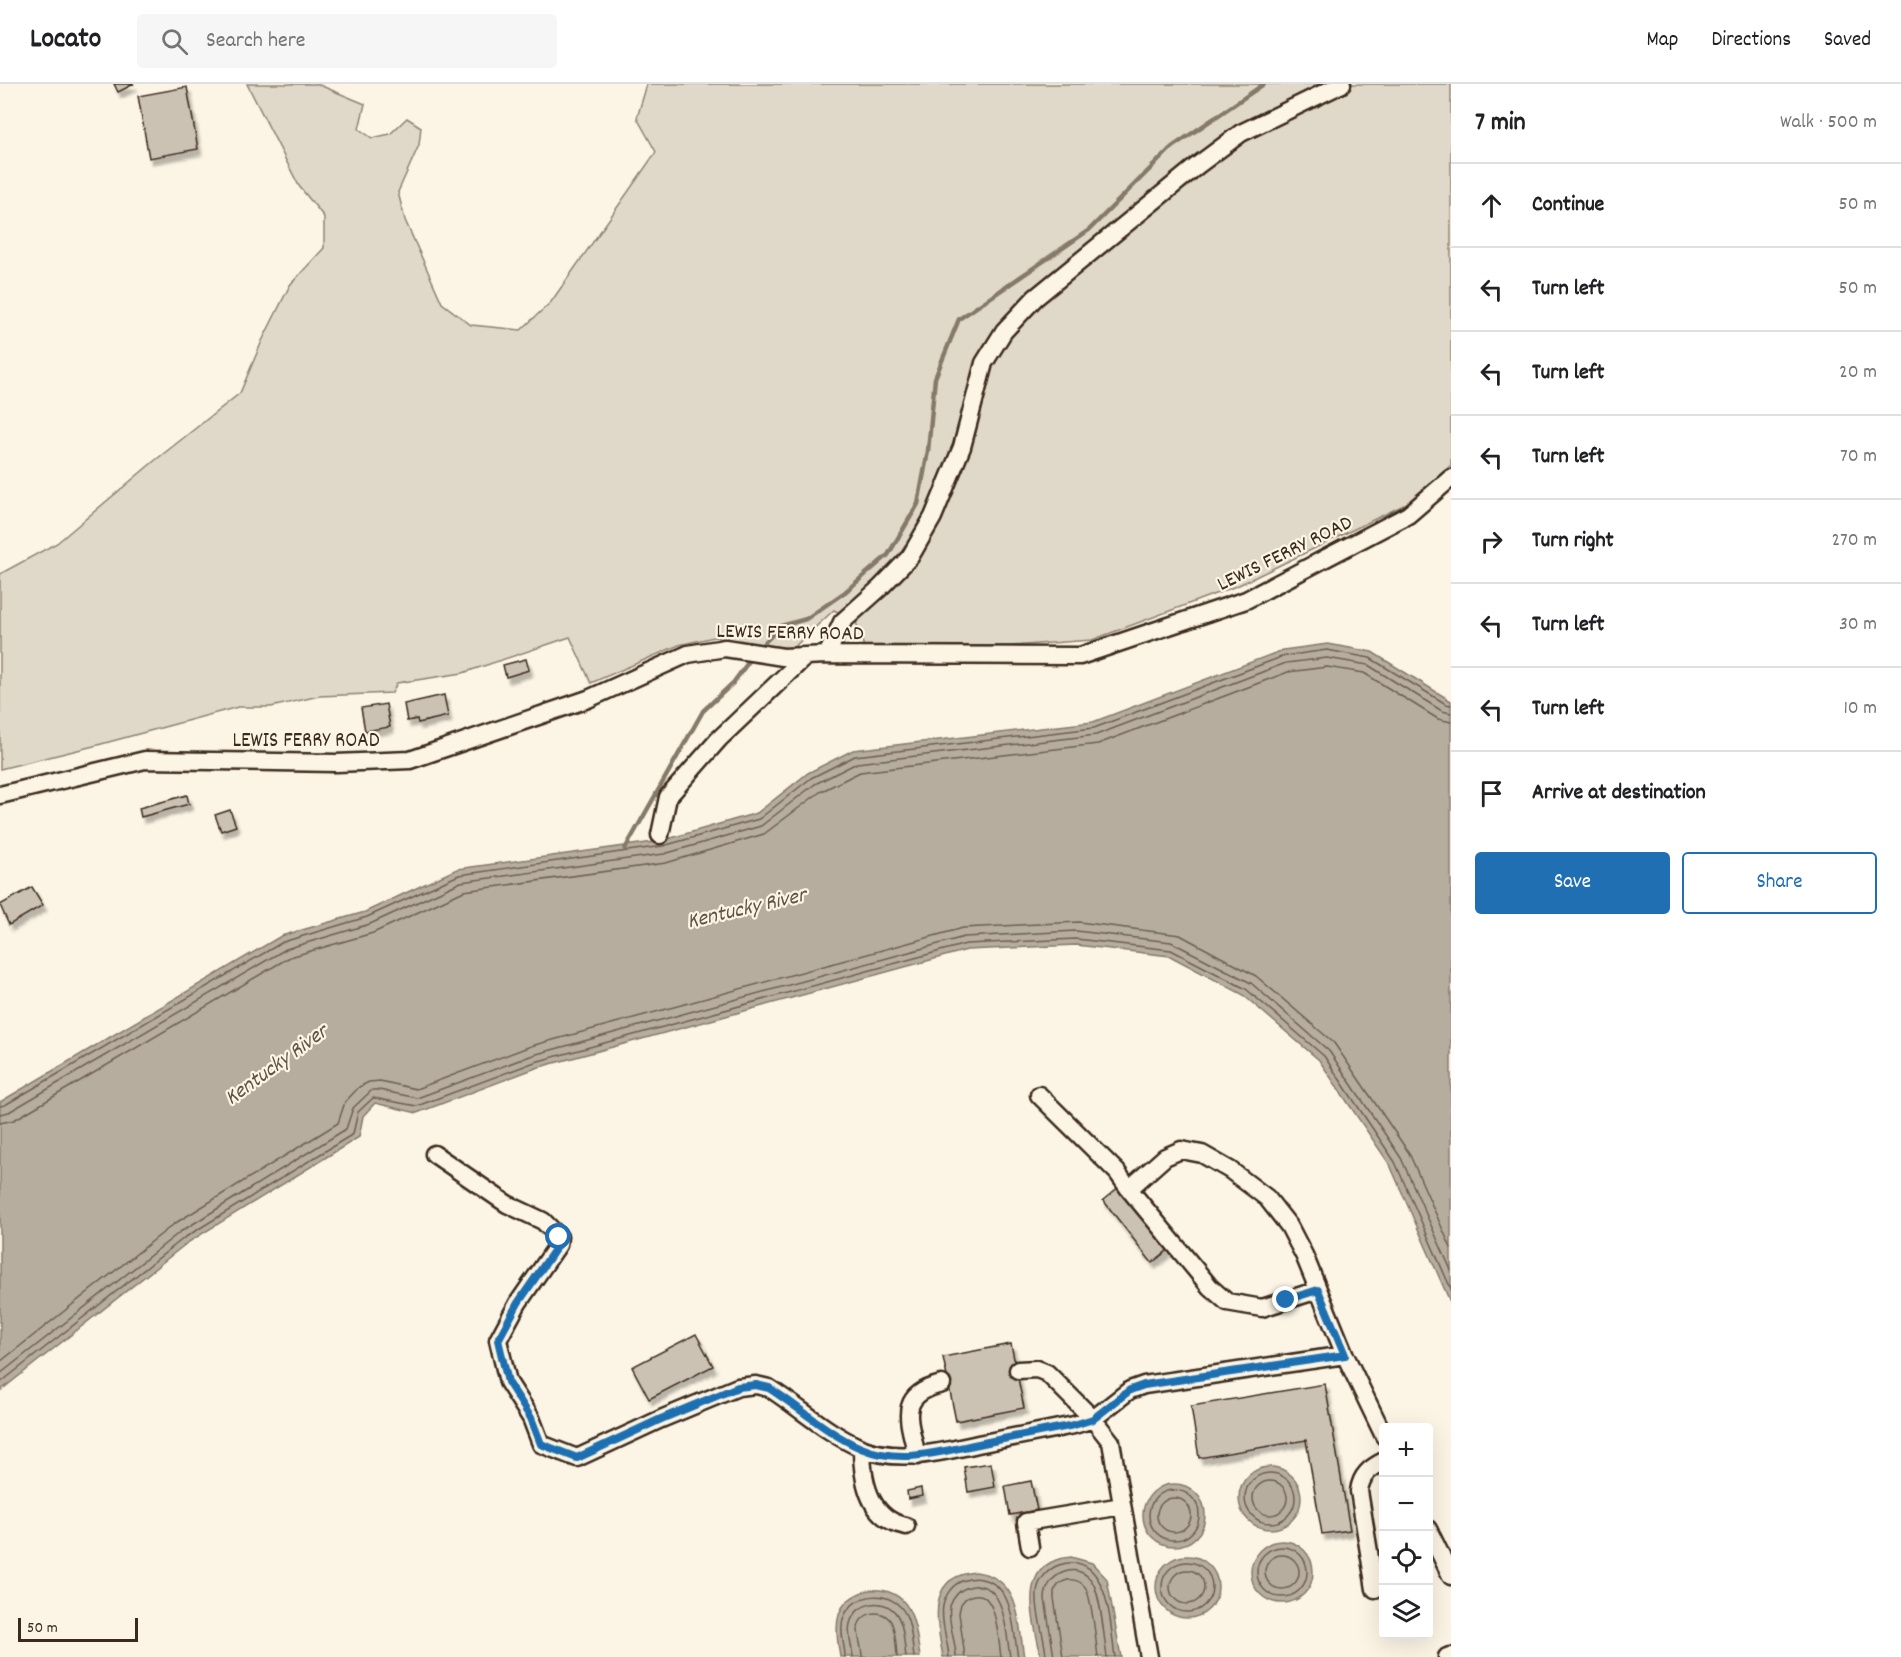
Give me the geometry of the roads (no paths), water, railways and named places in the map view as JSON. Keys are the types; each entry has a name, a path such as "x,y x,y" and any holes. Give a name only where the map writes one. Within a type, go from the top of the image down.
{"street":[{"path":"827,655 842,622 910,557 933,517 962,447 984,363 1004,331 1035,298 1198,165 1241,133 1342,84"},
{"name":"LEWIS FERRY ROAD","path":"0,795 145,760 336,763 410,760 588,699 688,654 725,648 783,657 827,655 1080,656 1246,600 1408,515 1451,478"},
{"path":"660,835 668,797 719,740 806,656"},
{"path":"1038,1095 1117,1172 1210,1287 1227,1302 1262,1308 1318,1290"},
{"path":"1129,1189 1165,1157 1181,1150 1202,1154 1230,1170 1267,1198 1289,1226 1379,1427"},
{"path":"434,1154 507,1204 543,1221 559,1237 558,1245 518,1303 498,1340 508,1382 531,1418 541,1444 577,1458 738,1387 756,1385 769,1388 862,1449 884,1455 917,1456 1074,1425 1093,1419 1130,1390 1144,1385 1345,1355"},
{"path":"1018,1370 1037,1368 1047,1373 1093,1419 1111,1442 1149,1657"},
{"path":"917,1456 909,1408 912,1400 921,1392 942,1384"},
{"path":"862,1449 862,1469 870,1496 881,1514 892,1524 906,1526"},
{"path":"1375,1589 1359,1491 1360,1481 1366,1473 1379,1464"},
{"path":"1030,1547 1026,1522 1122,1506"},
{"path":"1429,1531 1451,1576"}],"water":[{"name":"Kentucky River","path":"1328,644 1372,652 1451,701 1451,1304 1390,1165 1319,1060 1242,994 1170,956 1076,945 967,950 536,1068 417,1113 375,1103 363,1116 359,1137 187,1243 0,1391 0,1102 281,936 365,912 457,869 661,841 757,813 808,773 853,750 1093,722 1283,650"},
{"path":"1270,1467 1287,1472 1292,1476 1296,1481 1301,1498 1296,1515 1292,1520 1287,1524 1270,1529 1253,1524 1248,1520 1244,1515 1239,1498 1244,1481 1248,1476 1253,1472"},
{"path":"1174,1484 1191,1489 1196,1493 1200,1498 1205,1515 1200,1532 1196,1537 1191,1541 1174,1546 1157,1541 1152,1537 1148,1532 1143,1515 1148,1498 1152,1493 1157,1489"},
{"path":"1282,1541 1299,1546 1304,1550 1308,1555 1313,1572 1308,1589 1304,1594 1299,1598 1282,1603 1265,1598 1260,1594 1256,1589 1251,1572 1256,1555 1260,1550 1265,1546"},
{"path":"1187,1556 1204,1561 1209,1565 1213,1570 1218,1587 1213,1604 1209,1609 1204,1613 1187,1618 1170,1613 1165,1609 1161,1604 1156,1587 1161,1570 1165,1565 1170,1561"},
{"path":"1071,1557 1092,1563 1107,1579 1121,1657 1041,1657 1032,1610 1035,1581 1041,1570 1053,1561"},
{"path":"976,1572 991,1576 1002,1583 1009,1592 1018,1616 1024,1657 943,1657 937,1616 942,1591 948,1582 960,1575"},
{"path":"869,1590 884,1591 903,1601 913,1621 920,1657 840,1657 837,1625 842,1607 857,1594"}],"waterway":[{"path":"759,648 781,626 806,619 845,592 888,555 918,504 928,451 935,378 959,319 1089,230 1172,147 1264,84"},
{"path":"625,849 703,711 733,683 752,657"}]}
